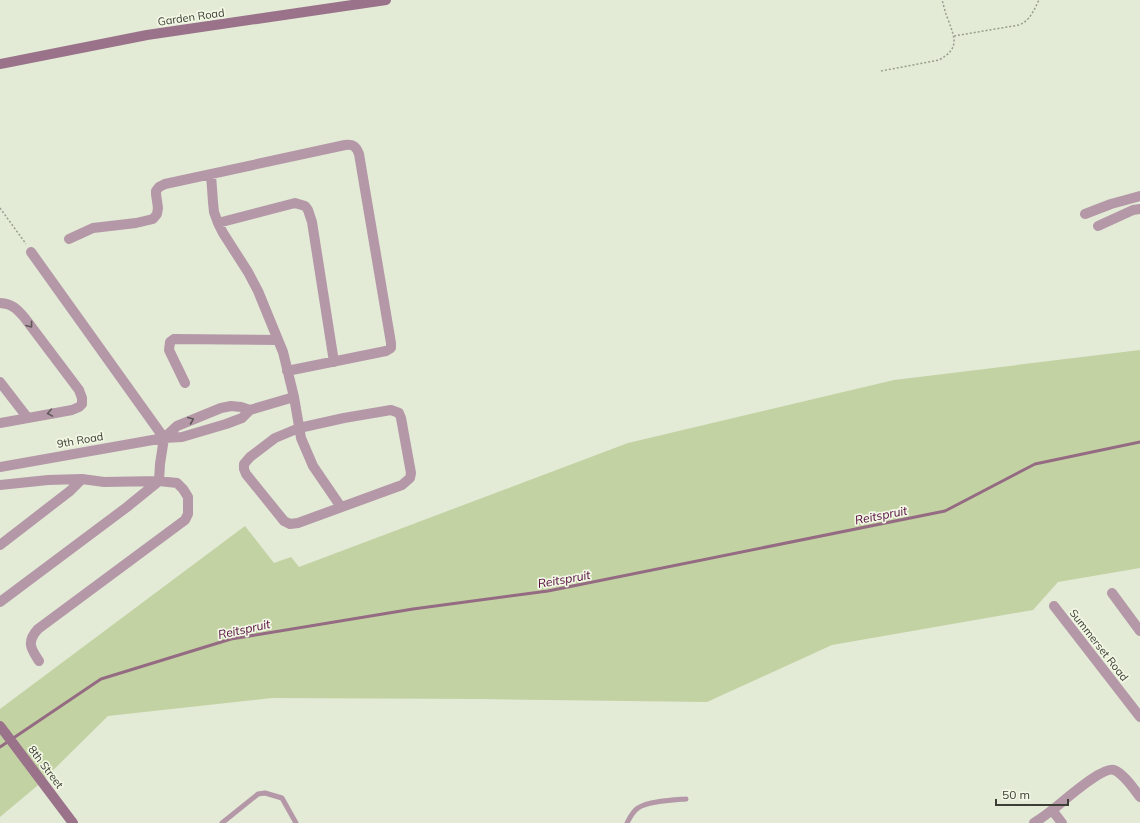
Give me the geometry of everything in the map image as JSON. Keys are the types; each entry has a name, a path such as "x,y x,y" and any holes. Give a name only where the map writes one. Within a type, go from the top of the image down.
{"street":[{"name":"Garden Road","path":"0,64 147,35 386,0"},
{"path":"69,240 93,228 136,223 153,219 157,214 158,208 156,191 159,187 165,184 345,145 353,145 359,154 391,348 386,352 287,371"},
{"path":"211,175 214,212 218,223 258,291 278,340 294,397 301,438 313,466 341,507"},
{"path":"1085,214 1111,204 1140,196"},
{"path":"218,223 295,203 305,206 312,222 334,362"},
{"path":"1098,226 1140,208"},
{"path":"31,252 164,438"},
{"path":"0,304 8,304 16,308 24,317 79,390 82,398 82,404 72,410 0,423"},
{"path":"185,383 169,350 170,342 174,340 278,340"},
{"path":"0,382 27,417"},
{"path":"0,602 127,507 159,481 164,438 177,426 221,408 231,406 250,410 294,397"},
{"name":"9th Road","path":"0,467 164,438 182,437 242,418 250,410"},
{"path":"391,410 399,413 411,473 410,478 402,485 298,523 290,524 284,521 246,474 244,464 250,457 275,438 299,428 384,411 391,410"},
{"path":"0,545 70,491 82,479"},
{"path":"2,486 48,480 82,479 104,482 159,481 177,483 188,497 188,514 185,520 33,634 31,649 39,661"},
{"path":"1112,594 1139,628"},
{"name":"Summerset Road","path":"1054,606 1140,717"},
{"name":"8th Street","path":"0,726 72,823"},
{"path":"1034,823 1093,778 1110,770 1114,770 1125,778 1140,797"},
{"path":"1052,810 1062,823"}],"lane":[{"path":"222,823 258,794 265,793 282,798 296,823"},
{"path":"627,823 632,814 638,808 646,804 686,799"}],"path":[{"path":"881,71 939,60 950,51 953,46 954,36 942,0"},
{"path":"954,36 1025,23 1032,14 1039,0"},
{"path":"0,208 31,252"}],"green space":[{"name":"Reitspruit","path":"1140,350 1140,568 1058,582 1033,610 832,645 707,702 272,698 108,716 37,786 0,817 0,709 245,526 274,563 291,557 299,567 628,443 894,380"}],"waterway":[{"name":"Reitspruit","path":"0,747 101,679 231,639 413,609 548,591 945,511 1035,464 1140,442"}]}
